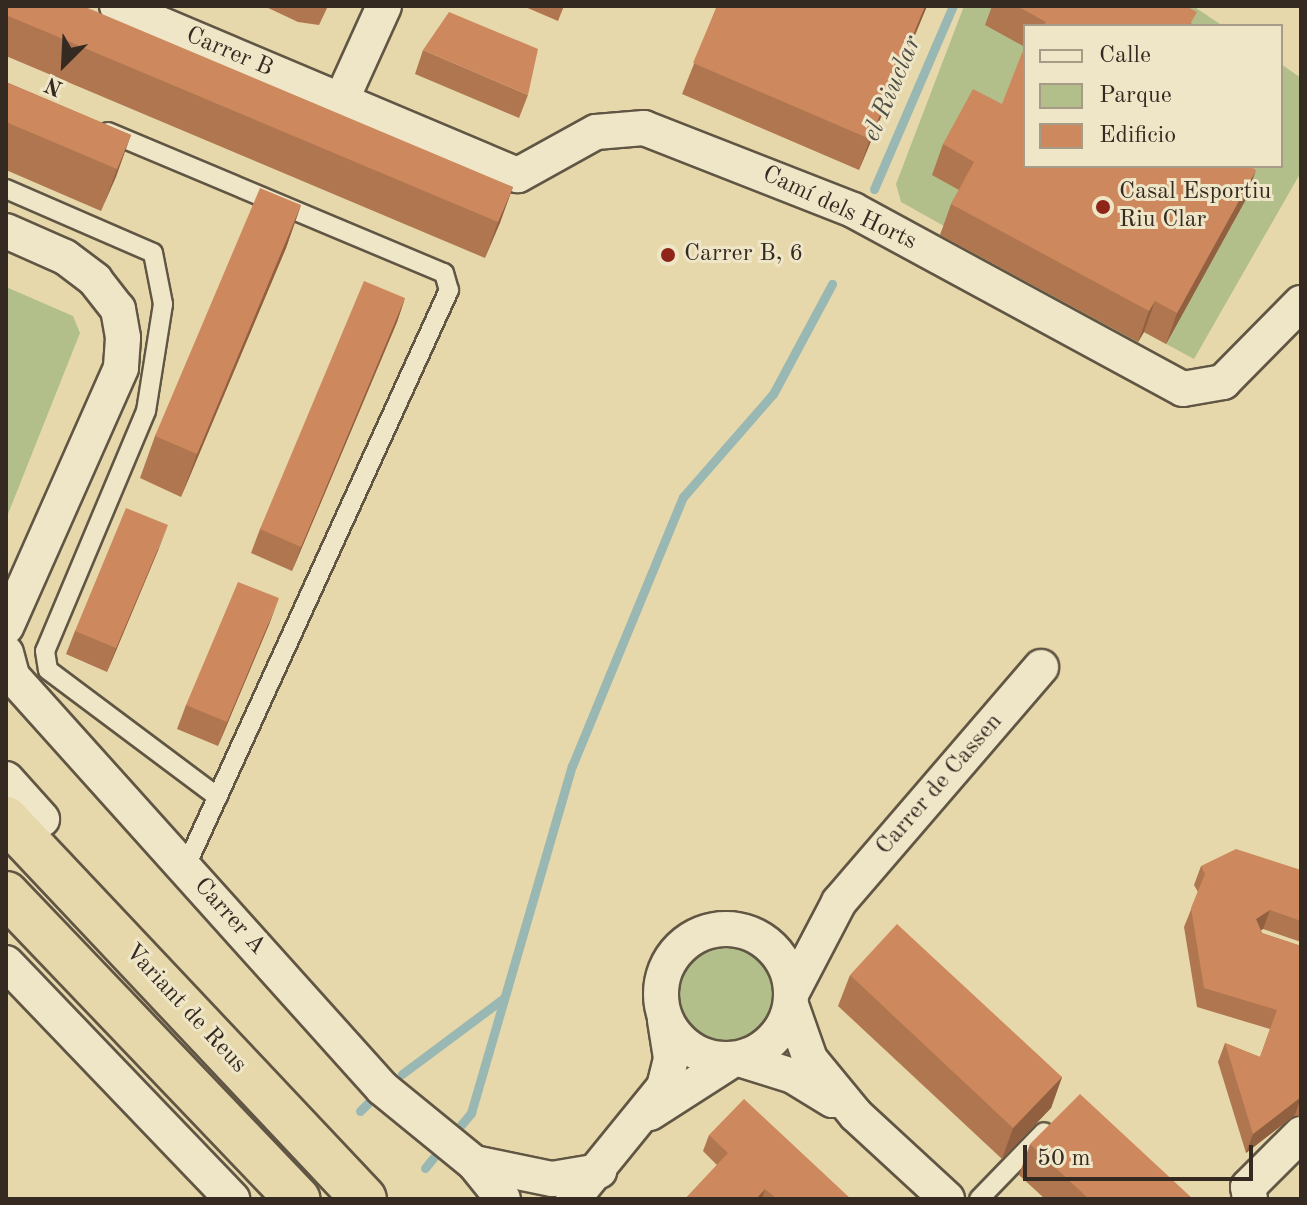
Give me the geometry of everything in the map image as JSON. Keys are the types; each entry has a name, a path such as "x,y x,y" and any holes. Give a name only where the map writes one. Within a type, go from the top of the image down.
{"highway":[{"name":"Variant de Reus","path":"24,819 159,981 364,1199"},
{"name":"Variant de Reus","path":"6,894 297,1199"}],"street":[{"name":"Carrer B","path":"117,6 341,101"},
{"path":"341,101 384,6"},
{"name":"Camí dels Horts","path":"341,101 518,175 596,132 644,128 853,210 1183,389 1223,382 1301,303"},
{"path":"6,231 65,257 95,280 118,309 123,338 121,368 6,627"},
{"name":"Carrer A","path":"6,653 12,676 382,1088 474,1163 503,1199"},
{"name":"Carrer de Cassen","path":"765,941 794,934 839,902 1041,667"},
{"path":"6,779 24,819"},
{"name":"Carrer de Cassen","path":"791,999 839,902"},
{"path":"649,1113 671,1058 664,1018 662,976 686,942 726,928 765,941 788,974 791,999 810,1059 856,1115 947,1199"},
{"path":"6,963 232,1199"},
{"path":"573,1199 649,1113 781,1029 791,999"},
{"path":"664,1018 692,1051 737,1059 793,1076 856,1115"},
{"path":"1249,1193 1301,1134"},
{"name":"Carrer A","path":"474,1163 552,1179 599,1171"}],"lane":[{"path":"94,126 444,273 449,290 185,868"},
{"path":"6,189 153,253 163,304 146,411 45,651 48,670 218,797"},
{"path":"979,1199 1061,1116"}],"green space":[{"name":"Casal Esportiu Riu Clar","path":"964,6 1193,6 1220,24 1023,24 1023,168 1283,168 1283,65 1301,78 1301,172 1194,359 1144,332 1134,350 937,240 944,226 901,202 896,184"},
{"path":"6,287 73,316 80,333 6,519"},
{"path":"725,944 744,947 761,958 772,975 775,994 772,1013 761,1030 744,1041 725,1044 706,1041 689,1030 678,1013 675,994 678,975 689,958 706,947"}],"building":[{"path":"6,6 83,6 513,187 498,222 6,15"},
{"path":"717,6 925,6 870,139 693,63"},
{"path":"1017,6 1186,6 1197,12 1190,24 1044,24 1046,22"},
{"path":"449,12 538,49 528,95 423,50"},
{"name":"Casal Esportiu Riu Clar","path":"1022,53 1023,168 1256,170 1177,313 1155,301 1149,311 951,204 974,162 943,144 973,89 1002,104"},
{"path":"6,82 131,135 117,169 6,122"},
{"path":"260,188 301,205 197,454 155,436"},
{"path":"364,281 405,298 301,547 260,529"},
{"path":"126,508 168,525 116,648 75,631"},
{"path":"238,582 279,598 227,722 186,705"},
{"path":"1236,849 1301,870 1301,921 1270,910 1256,919 1262,933 1301,946 1301,1097 1253,1134 1225,1043 1260,1057 1277,1010 1204,988 1191,908 1205,874 1201,866"},
{"path":"897,924 1062,1077 1013,1128 850,975"},
{"path":"1080,1094 1193,1199 1089,1199 1030,1144"},
{"path":"744,1099 851,1199 777,1199 765,1189 756,1199 685,1199 728,1153 709,1135"}],"waterway":[{"name":"el Riuclar","path":"874,189 953,6"},
{"path":"461,1125 471,1113 572,766 683,497 773,394 832,284"},
{"path":"402,1074 504,998"},
{"path":"360,1111 368,1103"},
{"path":"425,1168 433,1158"}],"place":[{"name":"Casal Esportiu Riu Clar","path":"1103,207"},
{"name":"Carrer B, 6","path":"668,255"}]}
